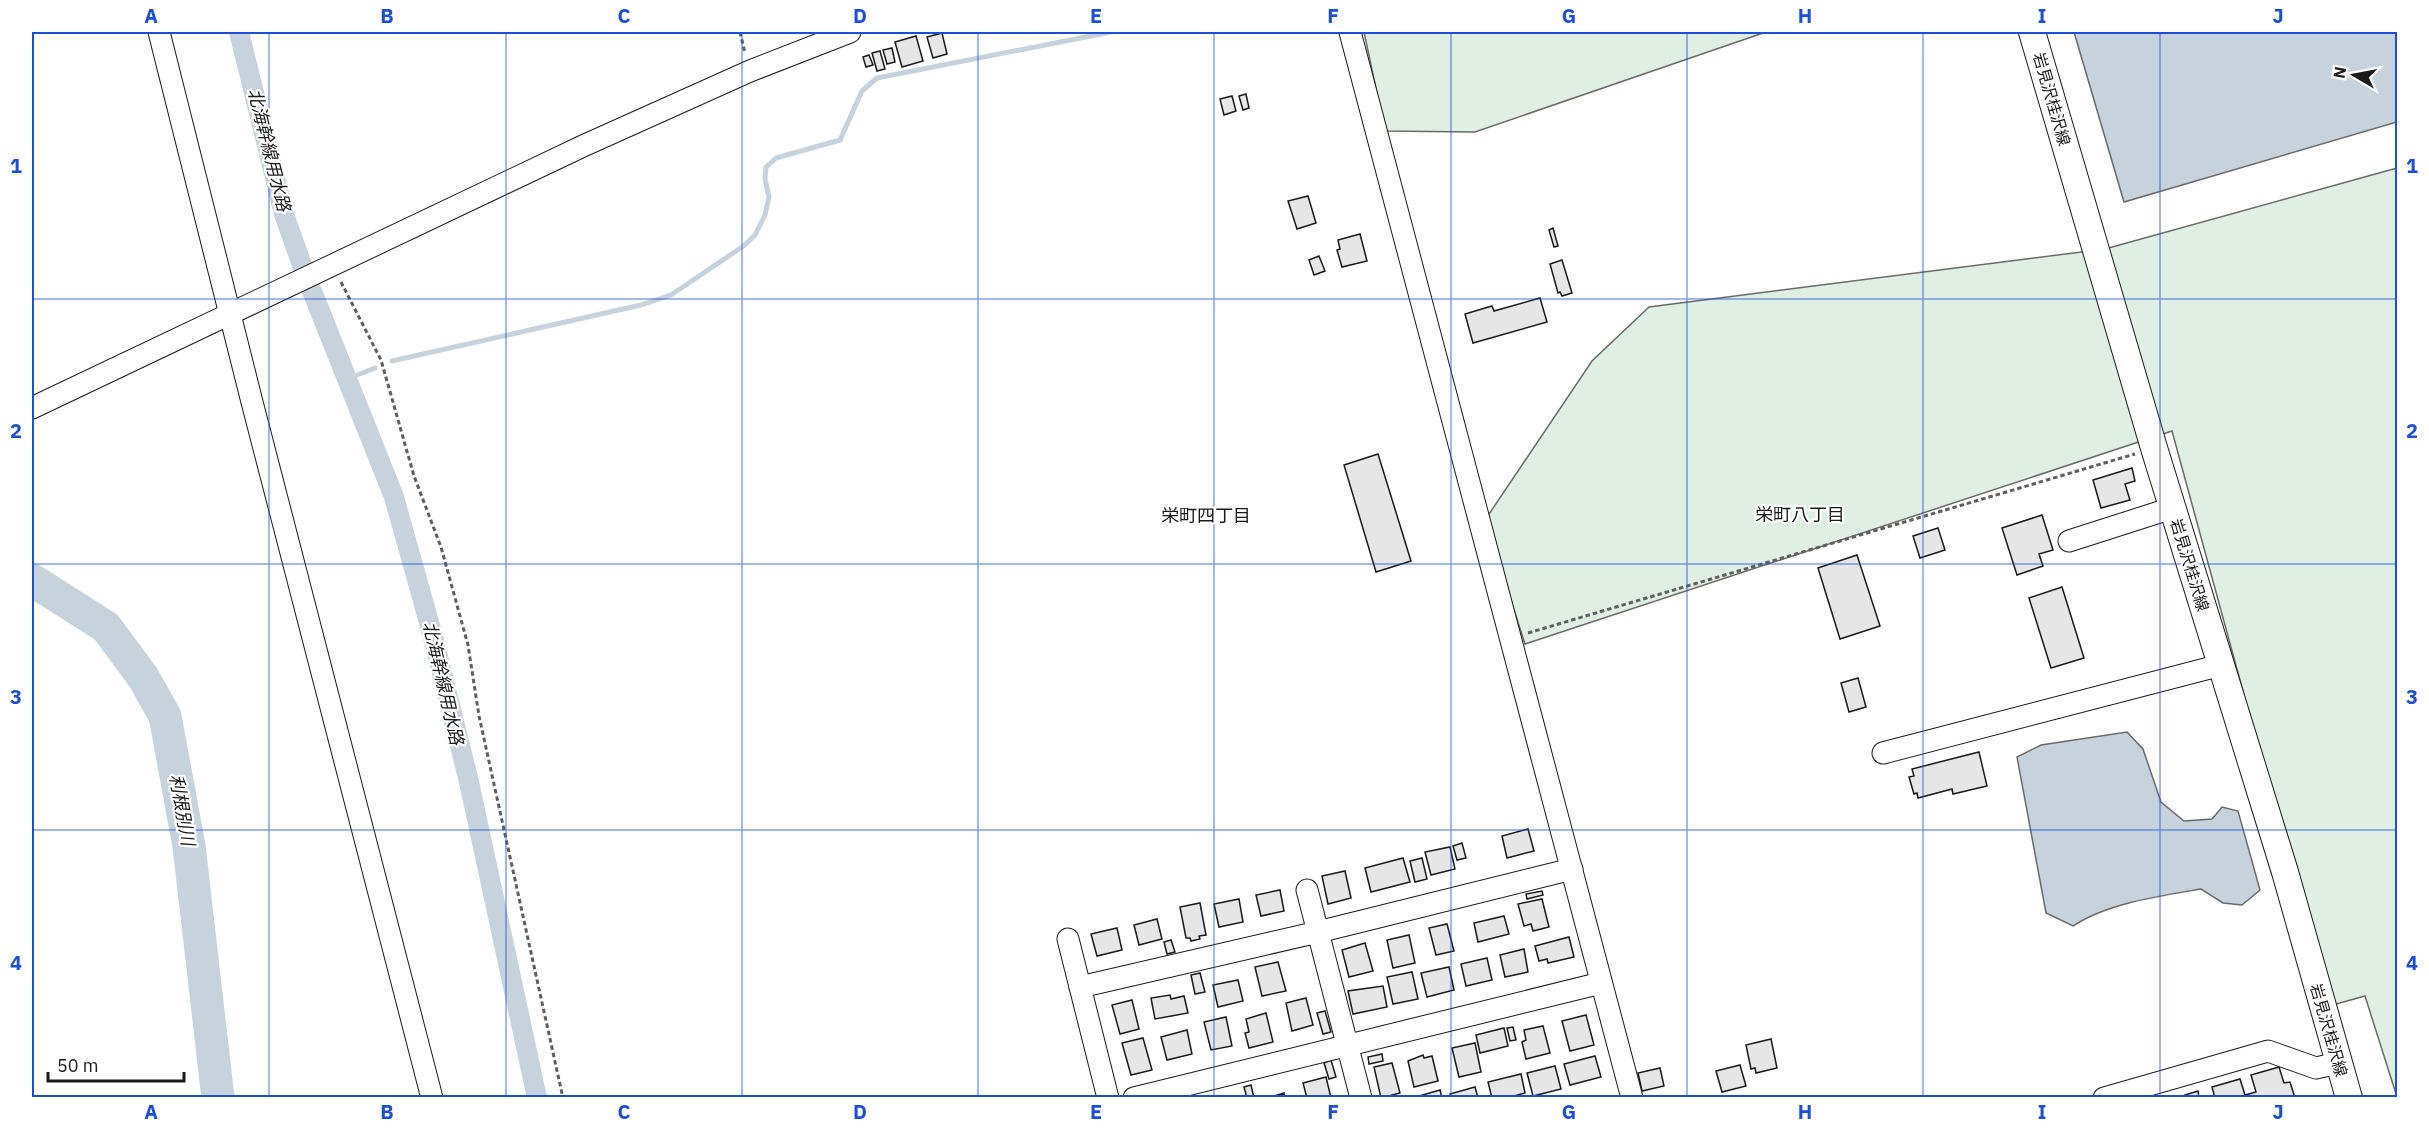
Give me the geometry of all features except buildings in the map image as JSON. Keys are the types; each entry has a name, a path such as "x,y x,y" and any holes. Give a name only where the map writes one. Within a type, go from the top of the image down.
{"main road":[{"name":"岩見沢桂沢線","path":"2032,32 2172,508 2285,872 2349,1098"}],"street":[{"path":"159,32 432,1098"},
{"path":"32,408 614,132 750,71 850,32"},
{"path":"1350,32 1632,1098"},
{"path":"2069,541 2172,508"},
{"path":"1883,753 2220,665"},
{"path":"1080,987 1318,932 1572,869"},
{"path":"1307,890 1361,1098"},
{"path":"1068,939 1108,1098"},
{"path":"1134,1098 1601,983"},
{"path":"2104,1098 2268,1051 2316,1068 2338,1064"}],"path":[{"path":"334,264 342,286 381,360 414,476 444,558 468,645 479,716 495,778 563,1098"},
{"path":"1510,638 2154,448"}],"green space":[{"path":"1364,32 1766,32 1475,132 1385,131"},
{"path":"2397,168 2397,1097 2365,996 2329,1006 2172,431 1525,644 1485,520 1592,361 1649,307 2105,249"}],"shaded area":[{"path":"2074,32 2397,32 2397,122 2124,202"},
{"path":"2127,732 2143,749 2161,802 2184,821 2212,819 2222,807 2238,811 2260,890 2242,905 2223,903 2201,889 2118,906 2073,926 2046,913 2017,757 2041,745"}],"waterway":[{"name":"北海幹線用水路","path":"239,32 284,214 303,268"},
{"path":"392,361 641,305 671,295 745,245 755,235 765,215 769,197 765,179 766,167 776,158 840,140 862,91 877,78 1111,32"},
{"name":"北海幹線用水路","path":"308,281 394,497 432,633 469,782 537,1098"},
{"path":"347,379 375,368"},
{"name":"利根別川","path":"32,580 106,627 143,677 165,716 189,846 218,1098"}],"district":[{"name":"栄町八丁目","path":"1800,515"},
{"name":"栄町四丁目","path":"1206,516"}]}
